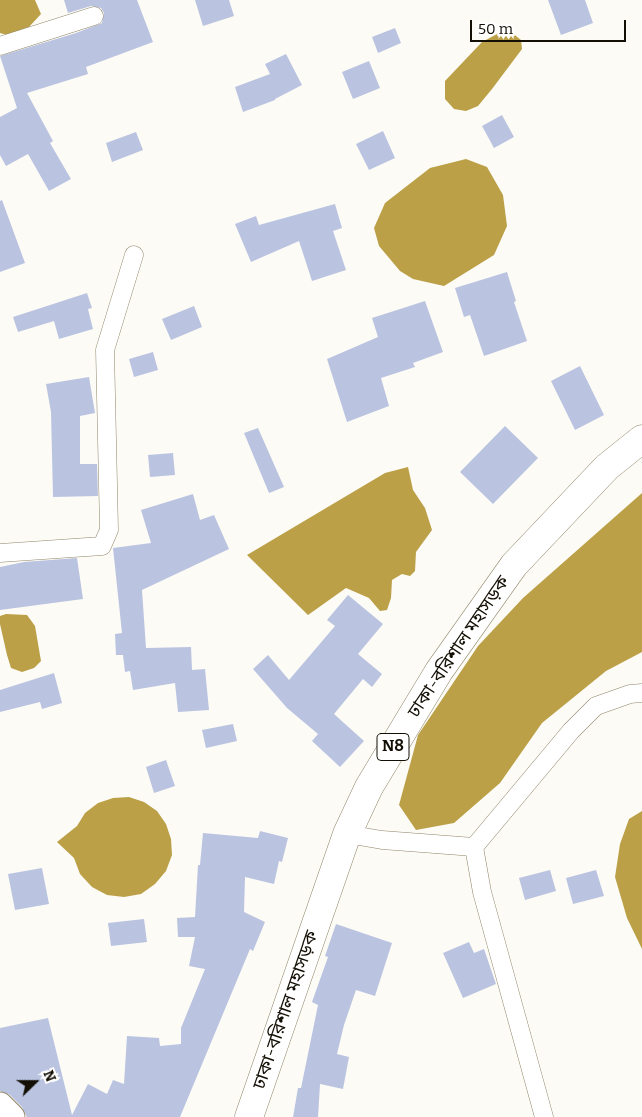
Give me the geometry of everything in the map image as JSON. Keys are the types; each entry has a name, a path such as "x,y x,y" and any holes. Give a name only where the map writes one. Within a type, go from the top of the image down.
{"highway":[{"name":"ঢাকা-বরিশাল মহাসড়ক","path":"249,1117 347,834 369,787 440,671 514,565 607,467 642,438"}],"street":[{"path":"0,46 94,16"},
{"path":"0,553 102,546 109,530 105,350 134,255"},
{"path":"474,846 571,731 596,706 630,694 642,693"},
{"path":"347,834 382,840 474,846"},
{"path":"474,846 482,892 544,1117"},
{"path":"0,1105 12,1117"}],"shaded area":[{"path":"0,0 35,0 41,14 29,27 7,35 0,33"},
{"path":"511,32 521,40 522,49 478,106 466,111 454,109 445,99 445,81 482,42 499,33"},
{"path":"466,159 487,167 503,195 507,226 494,255 444,286 413,279 400,271 379,246 374,228 385,203 430,168"},
{"path":"408,467 413,490 425,508 432,530 416,552 415,571 410,576 402,574 392,580 391,598 387,610 380,611 369,598 346,588 308,615 247,555 385,473"},
{"path":"642,493 642,652 606,671 542,723 500,783 454,823 416,830 399,805 418,735 478,646 523,598"},
{"path":"6,614 27,615 35,626 41,661 34,668 22,672 11,668 0,624 0,616"},
{"path":"129,797 144,802 157,811 166,824 171,839 172,855 166,871 155,884 141,894 124,897 107,895 92,887 80,874 74,858 57,842 77,826 85,813 98,803 113,798"},
{"path":"642,811 642,949 627,918 615,877 620,844 629,819"}],"building":[{"path":"64,0 137,0 153,42 86,67 88,74 27,93 53,141 50,143 71,179 49,191 28,154 6,166 0,155 0,117 17,108 0,56 76,33 102,23 104,13 101,8 91,6 68,13"},
{"path":"195,0 229,0 234,16 203,26"},
{"path":"548,0 585,0 593,23 561,35"},
{"path":"395,28 401,43 378,53 372,37"},
{"path":"286,54 302,85 275,100 243,112 235,87 270,74 265,64"},
{"path":"369,61 380,88 353,99 342,72"},
{"path":"502,115 514,137 494,148 482,126"},
{"path":"383,131 395,158 369,170 356,144"},
{"path":"136,132 143,150 112,162 106,143"},
{"path":"2,200 25,263 0,272 0,201"},
{"path":"335,204 342,228 333,231 346,270 312,281 299,241 251,262 235,224 256,216 259,225"},
{"path":"507,272 516,301 514,302 527,341 484,356 470,315 464,317 455,288"},
{"path":"87,293 92,308 88,309 93,329 59,339 54,321 18,332 13,317"},
{"path":"425,301 443,352 413,363 415,367 381,378 389,406 347,422 327,359 378,337 372,318"},
{"path":"194,306 202,327 171,340 162,319"},
{"path":"153,352 158,370 134,377 129,359"},
{"path":"580,366 604,415 575,430 551,381"},
{"path":"89,377 95,413 80,416 80,464 97,464 98,496 53,497 51,412 46,384"},
{"path":"505,426 538,458 493,504 460,472"},
{"path":"258,428 284,487 269,493 244,433"},
{"path":"173,453 175,475 150,477 148,455"},
{"path":"193,494 200,520 214,515 229,549 142,590 146,648 191,647 192,670 205,669 209,710 178,712 175,683 133,690 130,671 125,672 123,655 116,655 115,634 122,633 113,548 151,543 141,510"},
{"path":"77,558 83,599 0,610 0,567 24,562"},
{"path":"348,595 383,624 358,654 382,674 372,687 363,679 334,714 364,741 340,767 312,741 318,734 287,708 253,669 268,655 289,680 335,626 327,620"},
{"path":"54,673 62,703 42,709 40,702 0,712 0,690"},
{"path":"233,724 237,741 206,748 202,730"},
{"path":"166,760 175,786 154,793 146,767"},
{"path":"260,831 288,838 282,862 279,861 274,884 245,877 244,912 265,922 253,951 250,949 180,1117 27,1117 22,1107 10,1095 0,1091 0,1028 48,1018 72,1115 88,1084 107,1094 113,1080 124,1084 127,1036 159,1038 160,1046 181,1044 181,1028 205,969 189,966 195,937 178,937 177,918 195,917 198,865 200,865 203,833 258,838"},
{"path":"42,868 49,904 15,910 8,874"},
{"path":"550,870 556,891 525,900 519,878"},
{"path":"596,870 604,896 573,904 566,878"},
{"path":"144,919 147,942 111,946 108,923"},
{"path":"336,924 392,943 375,996 356,990 344,1025 337,1054 349,1057 343,1089 320,1084 318,1117 293,1117 318,1005 312,1002 328,957 325,956"},
{"path":"469,942 474,953 484,949 496,984 463,998 443,953"}]}
